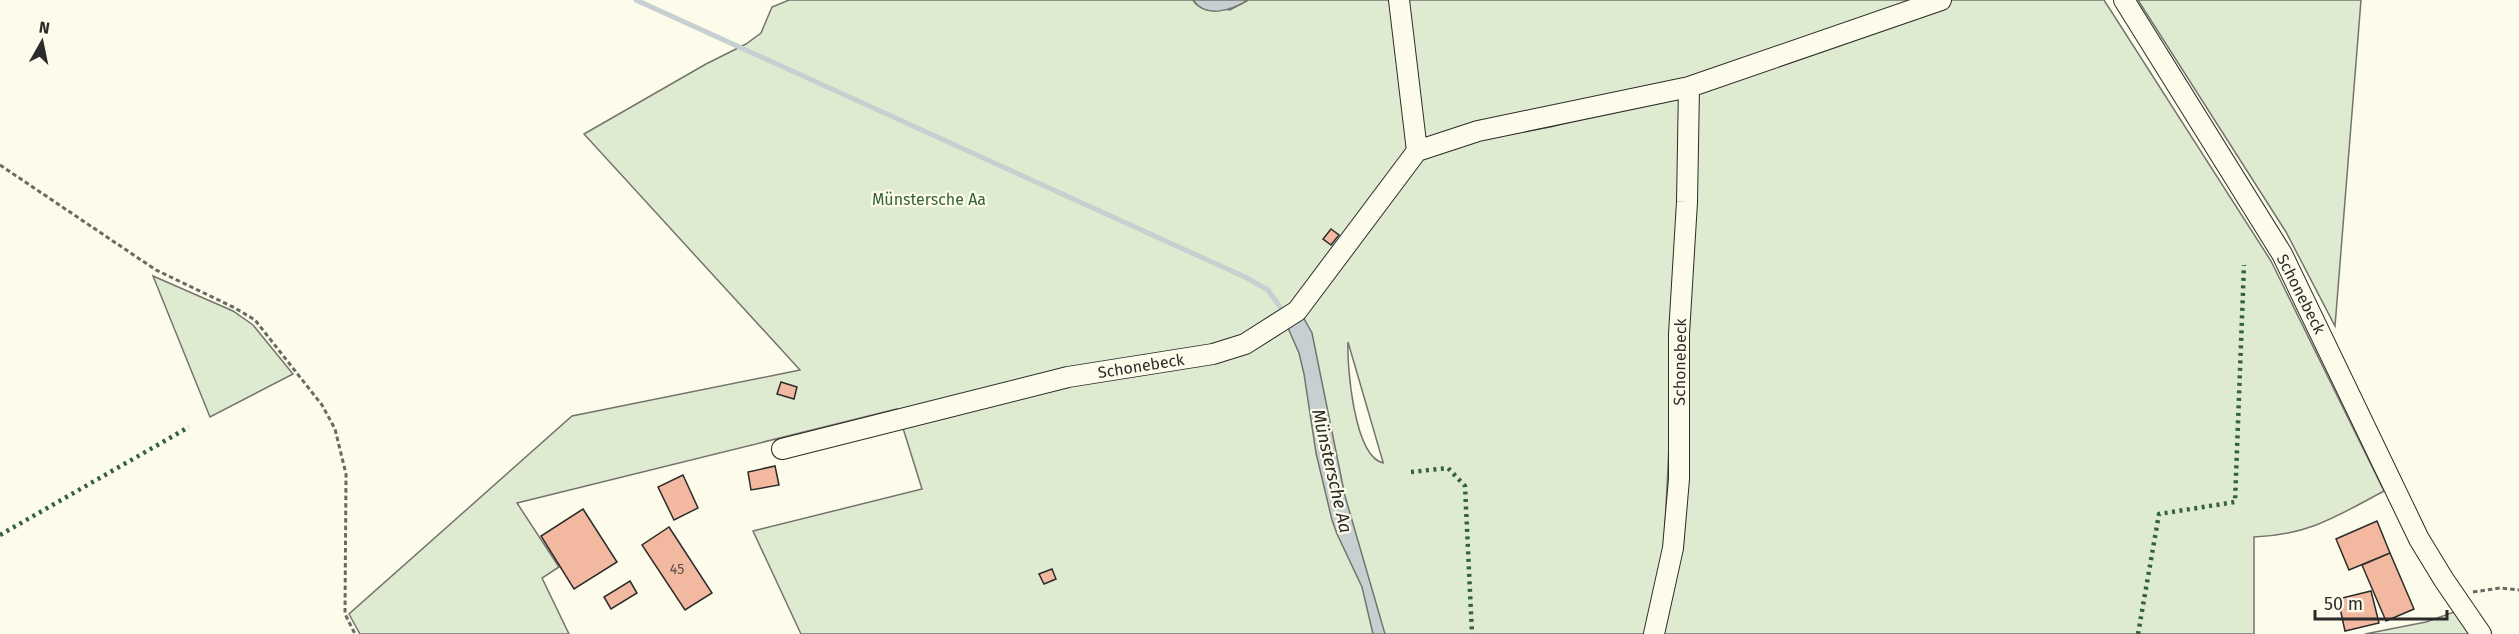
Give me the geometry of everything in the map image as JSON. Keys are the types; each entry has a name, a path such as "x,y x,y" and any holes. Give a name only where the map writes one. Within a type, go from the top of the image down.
{"street":[{"path":"1399,0 1417,151 1478,131 1689,87 1941,0"},
{"name":"Schonebeck","path":"2124,0 2282,254 2415,530 2457,600 2481,634"},
{"name":"Schonebeck","path":"1654,634 1673,549 1678,479 1679,334 1687,202 1689,87"},
{"name":"Schonebeck","path":"782,449 1068,377 1213,354 1245,344 1297,311 1417,151"}],"path":[{"path":"0,165 156,270 255,320 322,405 335,429 346,474 345,614 355,634"},
{"path":"2457,600 2469,593 2481,590 2500,588 2519,590"}],"green space":[{"path":"789,0 1193,0 1196,4 1230,10 1248,0 1395,0 1414,142 1332,256 1339,271 1417,163 1443,147 1550,127 1687,92 1664,546 1650,634 801,634 753,531 922,489 897,409 517,503 559,567 542,578 569,634 360,634 349,614 572,416 800,370 584,134 706,64 746,44 761,33 772,7","holes":["1348,342 1383,463 1373,457 1365,445 1359,428 1351,389"]},
{"path":"1404,0 2104,0 2271,261 2384,491 2322,523 2291,532 2254,537 2254,634 1661,634 1699,77 1421,145"},
{"path":"2138,0 2361,0 2335,326 2286,232"},
{"path":"153,276 233,311 253,325 293,374 210,417"},
{"path":"2454,612 2476,634 2365,634 2426,622"}],"water":[{"path":"1193,0 1248,0 1234,7 1212,11 1198,6"},
{"path":"1302,315 1312,333 1345,496 1385,634 1373,634 1362,587 1332,520 1316,453 1304,374 1299,353 1288,328"}],"building":[{"path":"1331,229 1339,235 1331,245 1323,239"},
{"path":"781,382 797,387 794,399 777,394"},
{"path":"775,466 779,485 751,490 748,472"},
{"path":"683,475 698,508 674,520 658,487"},
{"path":"583,509 617,562 574,589 541,536"},
{"path":"2377,521 2390,553 2349,570 2336,539"},
{"path":"669,527 712,593 685,610 642,545"},
{"path":"2390,553 2414,609 2386,621 2362,565"},
{"path":"1052,569 1056,579 1044,584 1039,574"},
{"path":"630,581 637,593 611,609 604,597"},
{"path":"2371,591 2379,623 2345,631 2338,599"}],"waterway":[{"name":"Münstersche Aa","path":"636,0 1247,278 1268,290 1285,314"}],"hedge":[{"path":"2138,634 2159,514 2235,502 2244,265"},
{"path":"0,535 189,427"},
{"path":"1411,472 1448,468 1465,486 1472,634"}]}
